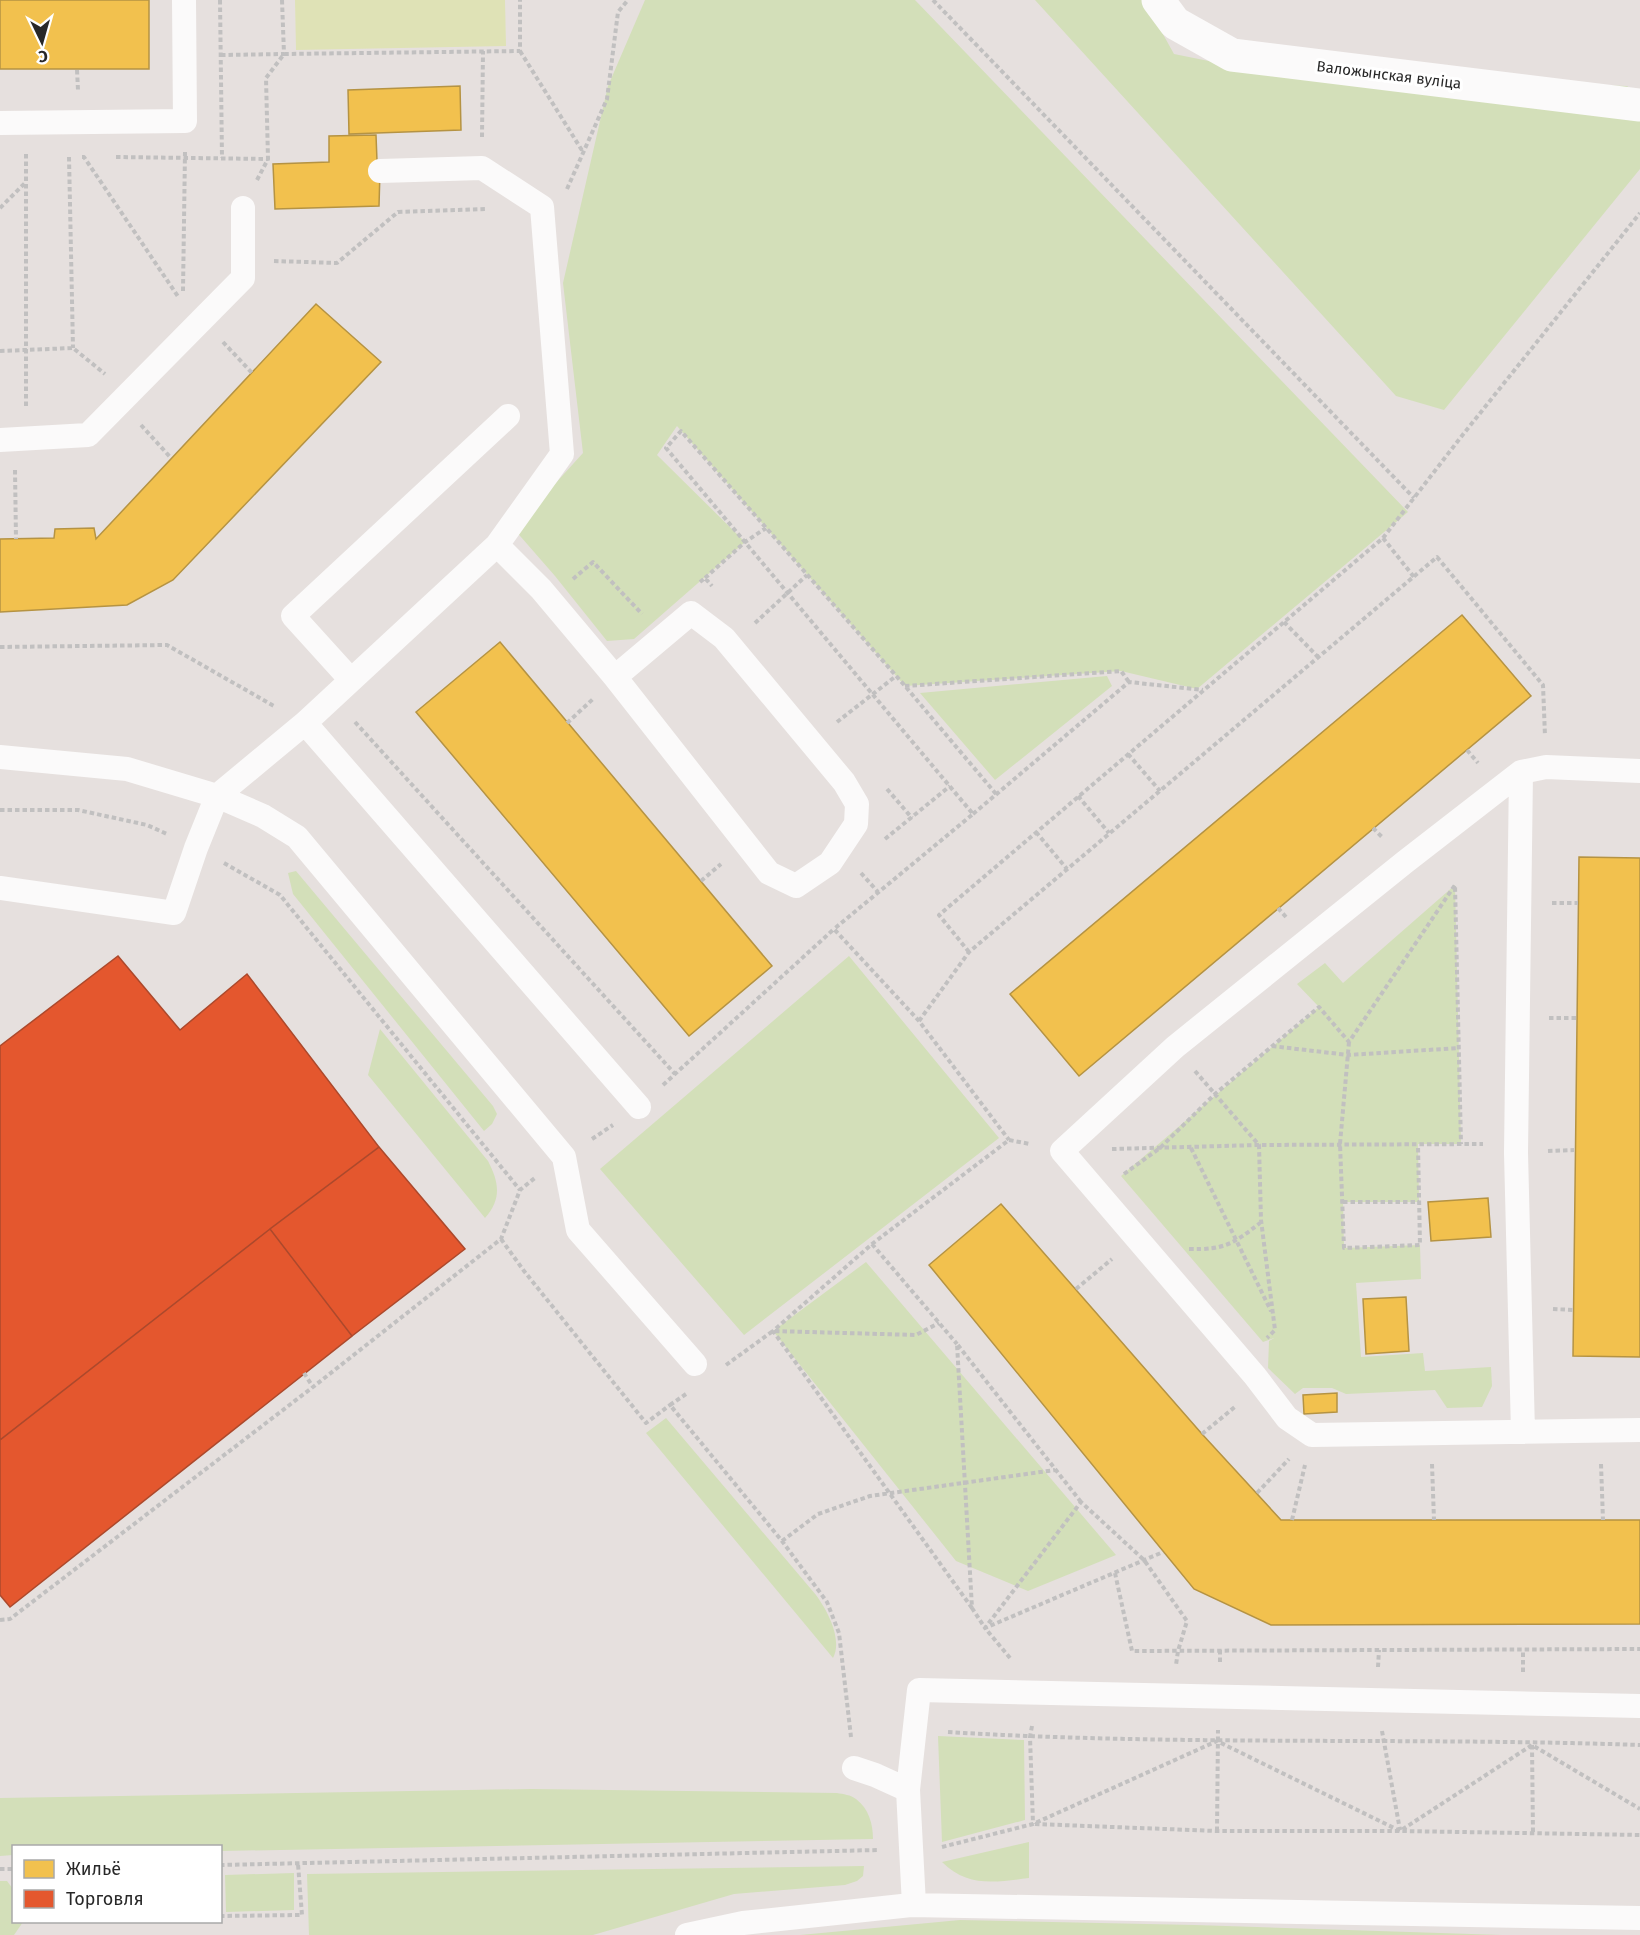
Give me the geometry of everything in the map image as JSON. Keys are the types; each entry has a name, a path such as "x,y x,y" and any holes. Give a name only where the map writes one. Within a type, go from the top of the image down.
{"street":[{"name":"Валожынская вуліца","path":"1158,0 1175,22 1232,55 1640,105"}],"lane":[{"path":"0,123 185,121 184,0"},
{"path":"0,888 174,913 217,796 305,723 497,545 562,454 542,207 482,168 380,171"},
{"path":"14,439 88,435 120,403 243,278 243,208"},
{"path":"351,680 292,616 508,416"},
{"path":"497,545 541,589 615,677 769,873 796,886 830,863 856,825 857,804 844,782 724,638 691,613 615,677"},
{"path":"305,723 639,1107"},
{"path":"0,757 127,769 217,796 263,816 297,837 564,1157 578,1230 706,1368"},
{"path":"1640,771 1546,767 1521,772 1175,1047 1062,1151 1258,1380 1287,1418 1312,1435 1640,1430"},
{"path":"1521,772 1516,1144 1523,1432"},
{"path":"915,1905 908,1790 919,1690 1640,1706"},
{"path":"854,1768 908,1790"},
{"path":"687,1935 743,1923 915,1905 1640,1918"}],"path":[{"path":"220,0 222,158"},
{"path":"243,208 268,159 266,78 284,54 282,0"},
{"path":"520,0 520,51 584,153"},
{"path":"243,260 337,263 398,212 542,207 570,187 606,99 618,12 628,0"},
{"path":"933,0 1414,498"},
{"path":"482,168 483,51"},
{"path":"221,55 520,51"},
{"path":"84,157 183,304 185,121"},
{"path":"16,539 14,439 26,349 26,122"},
{"path":"17,156 36,156"},
{"path":"58,157 96,157"},
{"path":"69,157 73,348"},
{"path":"107,157 268,159"},
{"path":"0,208 26,183"},
{"path":"969,952 939,915 1383,538 1640,213"},
{"path":"202,320 252,373"},
{"path":"0,351 73,348 110,378"},
{"path":"120,403 171,458"},
{"path":"666,448 681,431 905,686 996,794"},
{"path":"705,578 745,542 766,528"},
{"path":"1383,538 1414,577"},
{"path":"919,1021 969,952 1437,557 1543,686 1546,767"},
{"path":"749,628 807,575"},
{"path":"1284,622 1318,657"},
{"path":"0,647 167,645 305,723 349,716 675,1074"},
{"path":"905,686 1121,671 1130,682 1204,690"},
{"path":"832,725 896,676"},
{"path":"973,814 1130,682"},
{"path":"1128,754 1160,791"},
{"path":"879,845 950,786"},
{"path":"1078,796 1109,834"},
{"path":"0,810 78,810 147,825 196,848 280,895 520,1190"},
{"path":"1036,832 1067,869"},
{"path":"860,872 878,892"},
{"path":"1418,1145 1420,1245 1344,1248 1340,1144 1349,1042 1455,885 1461,1144"},
{"path":"0,1620 10,1619 313,1387 501,1239 520,1190 564,1157 639,1107 834,929"},
{"path":"1160,1148 1215,1094 1319,1007 1349,1042"},
{"path":"1272,1046 1348,1055 1459,1048"},
{"path":"1175,1047 1259,1145 1261,1222 1275,1330 1263,1342 1258,1380 1202,1434"},
{"path":"706,1368 773,1330 872,1244 1009,1140 1062,1151 1259,1145 1516,1144"},
{"path":"1191,1147 1273,1314"},
{"path":"1342,1202 1419,1202"},
{"path":"1182,1248 1212,1250 1236,1242 1261,1222"},
{"path":"1076,1289 1137,1238"},
{"path":"501,1239 646,1423 689,1392"},
{"path":"872,1244 957,1344 1081,1502 1144,1560 1187,1621 1178,1651 1172,1696"},
{"path":"773,1330 916,1335 939,1323"},
{"path":"773,1330 985,1628 1040,1693 1030,1737 1033,1824"},
{"path":"957,1344 972,1608"},
{"path":"304,1373 313,1387"},
{"path":"670,1405 782,1541 827,1602 839,1633 854,1768"},
{"path":"1600,1431 1603,1520"},
{"path":"1431,1433 1434,1520"},
{"path":"1257,1493 1312,1435"},
{"path":"1292,1520 1312,1435"},
{"path":"782,1541 818,1514 870,1496 1056,1470"},
{"path":"985,1628 1081,1502"},
{"path":"985,1628 1163,1552"},
{"path":"1115,1573 1132,1651 1640,1649"},
{"path":"1217,1831 1217,1741 1221,1697"},
{"path":"1378,1700 1400,1831"},
{"path":"943,1732 1030,1737 1217,1741 1383,1740 1640,1744"},
{"path":"222,1865 936,1848 1033,1824 1217,1741"},
{"path":"1217,1741 1400,1831"},
{"path":"1400,1831 1532,1743"},
{"path":"1532,1743 1640,1809"},
{"path":"1532,1743 1533,1834"},
{"path":"1033,1824 1217,1831 1640,1835"},
{"path":"222,1916 302,1915 298,1864"}],"green space":[{"path":"295,0 505,0 506,46 296,50"},
{"path":"645,0 915,0 1408,512 1197,689 1121,671 905,686 677,426 657,455 745,542 634,639 607,641 514,529 583,453 563,283 608,86"},
{"path":"1035,0 1144,0 1174,54 1278,75 1627,86 1640,98 1640,169 1444,410 1396,396"},
{"path":"1107,676 1112,686 995,780 920,693"},
{"path":"296,871 493,1106 497,1114 492,1124 484,1131 293,894 288,873"},
{"path":"1455,885 1461,1144 1418,1144 1419,1202 1343,1202 1344,1248 1420,1245 1421,1279 1356,1283 1361,1357 1423,1353 1425,1371 1491,1367 1492,1386 1482,1407 1447,1408 1435,1390 1346,1394 1332,1388 1303,1388 1295,1394 1268,1368 1269,1341 1274,1338 1263,1342 1121,1176 1319,1007 1297,984 1325,963 1343,983"},
{"path":"849,956 999,1138 744,1335 600,1169"},
{"path":"380,1029 488,1161 495,1176 497,1190 494,1204 485,1218 368,1075"},
{"path":"866,1262 1116,1555 1028,1591 956,1561 773,1331"},
{"path":"666,1418 816,1595 825,1608 835,1634 836,1650 833,1658 646,1433"},
{"path":"938,1736 1024,1740 1025,1820 942,1842"},
{"path":"531,1789 837,1793 854,1798 864,1807 871,1822 873,1839 222,1851 222,1845 12,1845 12,1855 0,1856 0,1798"},
{"path":"1029,1842 1029,1878 994,1882 972,1880 942,1862"},
{"path":"864,1866 863,1876 845,1885 734,1894 593,1935 309,1935 307,1874"},
{"path":"294,1873 294,1910 226,1912 225,1875"},
{"path":"0,1881 7,1881 12,1888 12,1923 22,1923 14,1935 0,1935"},
{"path":"960,1920 1195,1925 1502,1935 800,1935"}],"building: Жильё":[{"path":"0,0 149,0 149,69 0,69"},
{"path":"460,86 461,130 349,134 348,90"},
{"path":"376,135 377,161 380,171 379,206 275,209 273,164 329,162 329,136"},
{"path":"316,304 381,362 173,580 127,605 0,612 0,539 54,538 55,529 94,528 96,539"},
{"path":"1462,615 1531,696 1079,1076 1010,994"},
{"path":"500,642 772,966 689,1036 416,712"},
{"path":"1579,857 1640,858 1640,1357 1573,1356"},
{"path":"1488,1198 1491,1237 1431,1241 1428,1202"},
{"path":"1001,1204 1202,1434 1281,1520 1640,1520 1640,1624 1271,1625 1194,1589 929,1265"},
{"path":"1406,1297 1409,1351 1366,1354 1363,1299"},
{"path":"1337,1393 1337,1412 1304,1414 1303,1395"}],"building: Торговля":[{"path":"118,956 180,1030 247,974 379,1147 0,1440 0,1046"},
{"path":"379,1147 465,1249 352,1336 270,1229"},
{"path":"270,1229 352,1336 10,1607 0,1595 0,1440"}]}
